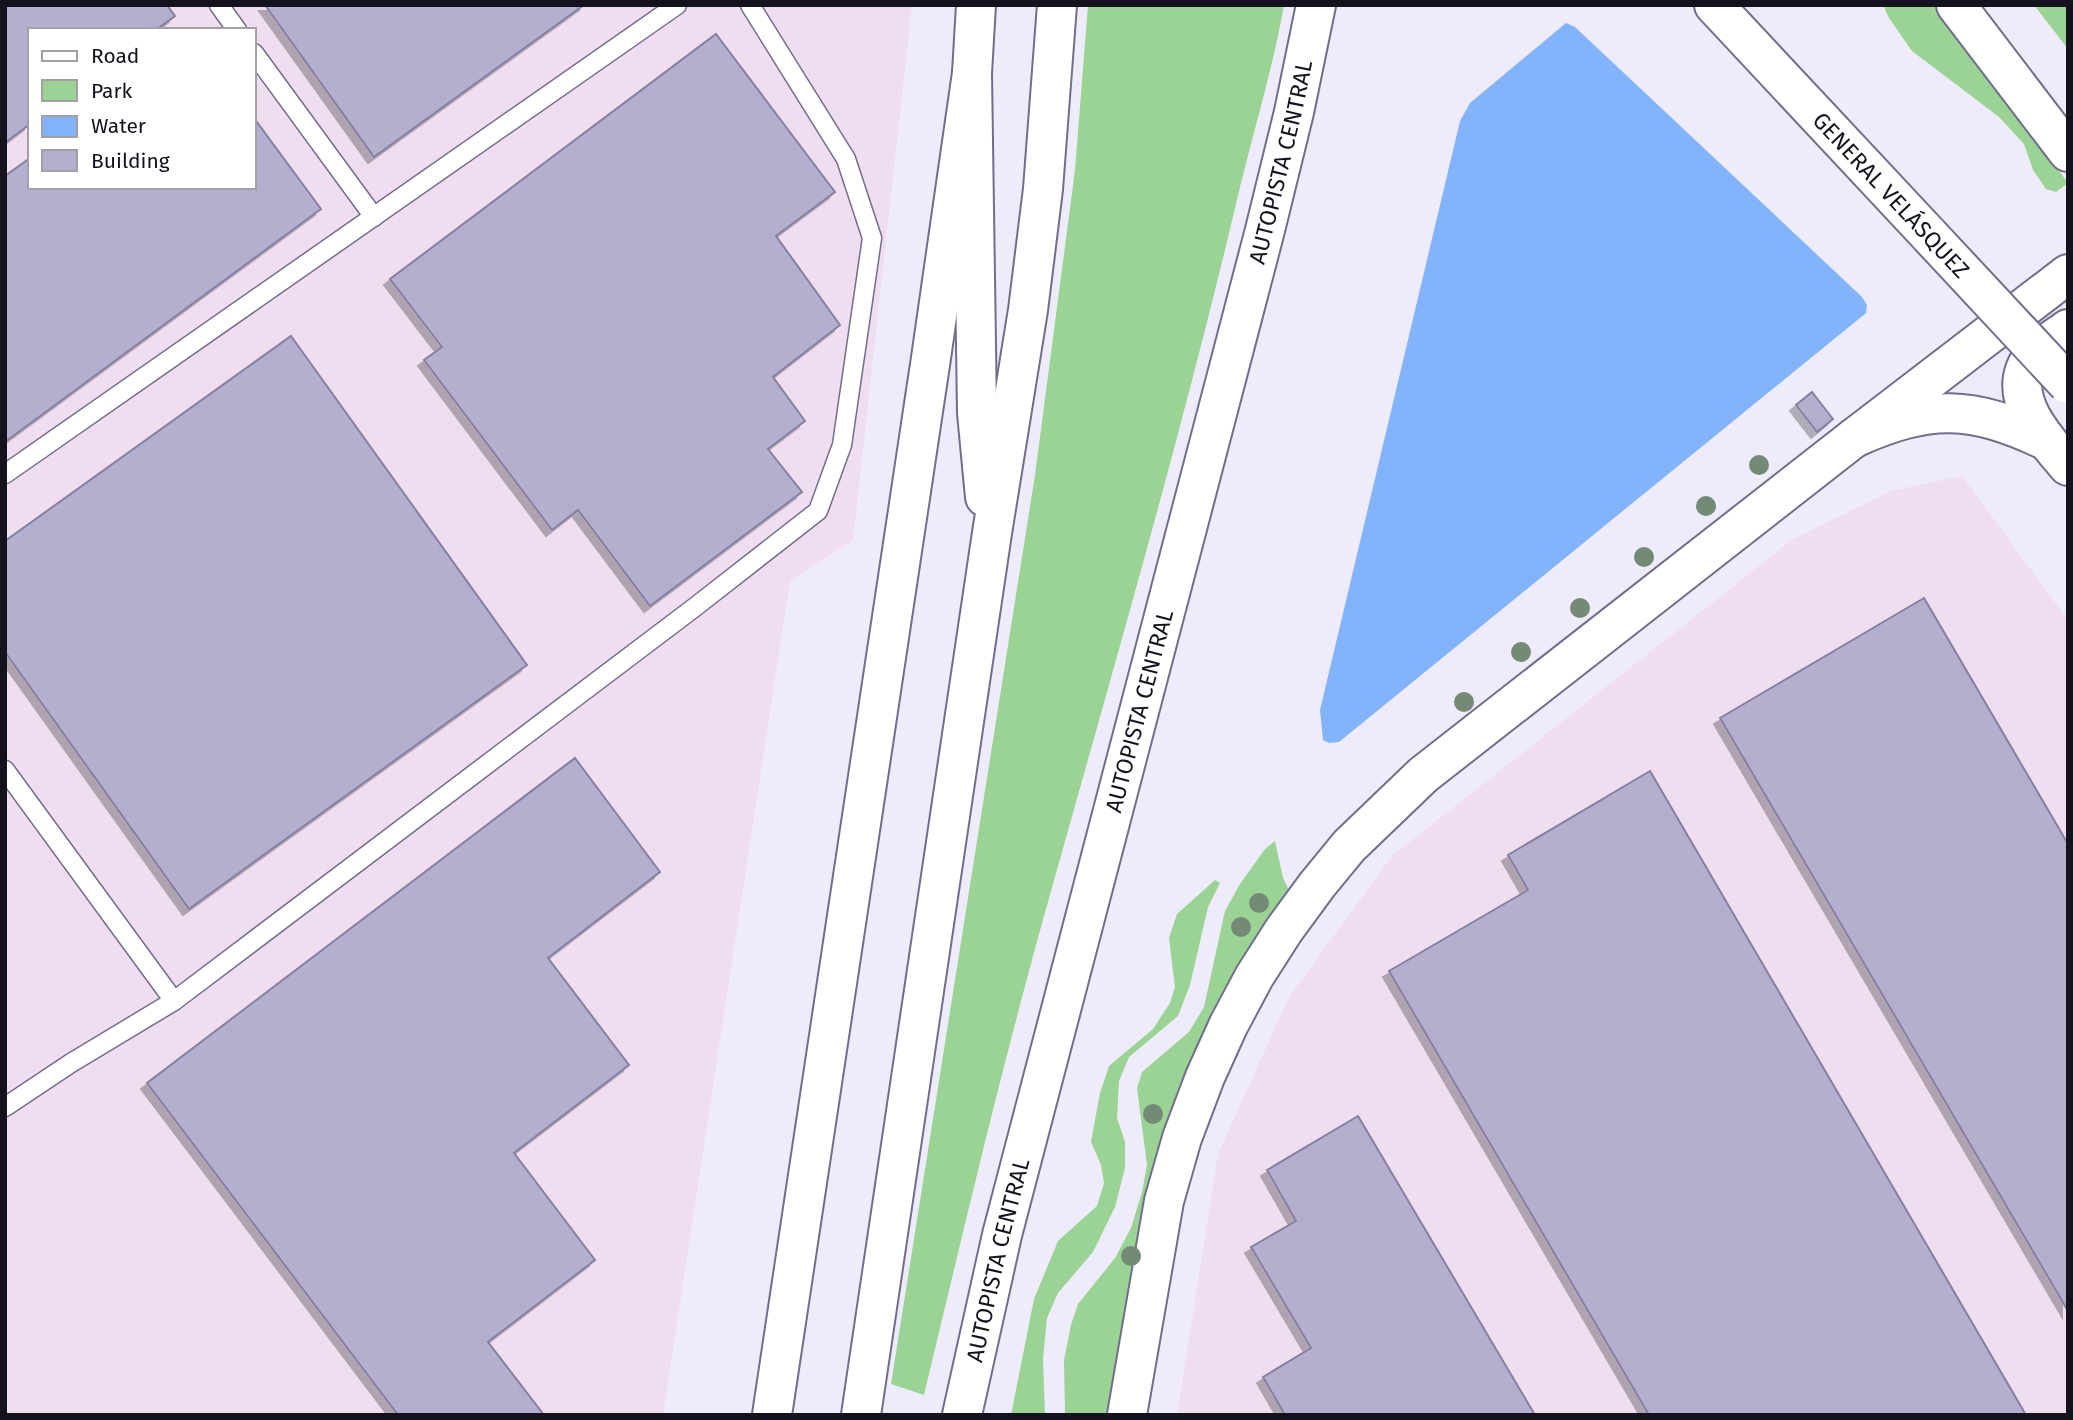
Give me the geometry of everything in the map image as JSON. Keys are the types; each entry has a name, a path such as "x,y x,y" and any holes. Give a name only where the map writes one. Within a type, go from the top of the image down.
{"main road":[{"path":"976,5 972,73 977,413 984,493 992,533"},
{"path":"861,1415 992,533 1028,310 1041,202 1057,5"},
{"name":"AUTOPISTA CENTRAL","path":"962,1415 1002,1235 1265,230 1294,112 1316,5"},
{"name":"GENERAL VELÁSQUEZ","path":"1714,5 2068,384"},
{"path":"1956,5 2068,152"},
{"path":"772,1415 972,73"},
{"path":"1127,1415 1164,1201 1182,1138 1205,1077 1228,1026 1261,965 1317,885 1349,846 1423,775 2068,274"},
{"path":"2057,454 2025,402 2022,382 2025,369 2032,358 2068,329"},
{"path":"1854,438 1907,417 1948,413 1984,418 2021,429 2057,454"}],"lane":[{"path":"219,5 236,28"},
{"path":"5,474 677,5"},
{"path":"5,1107 174,1000 818,511 842,445 872,238 846,159 750,5"},
{"path":"256,56 374,216"},
{"path":"5,770 174,1000"}],"shaded area":[{"path":"5,5 912,5 853,540 790,581 663,1415 5,1415"},
{"path":"1962,476 2068,620 2068,1415 1177,1415 1218,1154 1289,997 1392,856 1793,539 1891,491"}],"green space":[{"path":"1088,5 1284,5 1197,362 1018,1011 924,1395 891,1384 1035,475 1075,170"},
{"path":"1883,5 1936,5 2068,183 2056,192 2046,189 2033,170 2024,144 1999,117 1912,51"},
{"path":"2034,5 2068,5 2068,49"},
{"path":"1275,841 1283,878 1289,890 1245,957 1207,1027 1116,1415 1065,1415 1064,1360 1078,1304 1115,1258 1131,1228 1142,1192 1147,1165 1137,1088 1142,1072 1189,1032 1204,1007 1225,911 1265,849"},
{"path":"1215,880 1220,883 1208,907 1190,985 1178,1016 1129,1057 1119,1081 1117,1118 1125,1142 1125,1168 1115,1207 1093,1252 1058,1293 1047,1318 1043,1359 1045,1415 1011,1415 1034,1299 1058,1241 1097,1206 1104,1183 1101,1165 1091,1142 1100,1093 1109,1066 1153,1029 1170,1003 1175,987 1169,938 1177,914"}],"water":[{"path":"1566,23 1575,27 1862,297 1867,305 1866,313 1339,742 1329,743 1323,740 1320,710 1460,121 1470,103"}],"building":[{"path":"5,5 167,5 175,16 159,28 28,28 28,126 5,143"},
{"path":"265,5 584,5 374,157"},
{"path":"716,34 835,192 776,236 840,325 773,377 805,421 768,449 802,492 650,606 578,510 552,530 424,360 442,347 390,279"},
{"path":"256,121 321,209 5,442 5,176 28,159 28,189 256,189"},
{"path":"291,336 527,665 189,909 5,652 5,541"},
{"path":"1812,392 1833,419 1817,432 1796,405"},
{"path":"1924,598 2068,844 2068,1311 1720,718"},
{"path":"575,758 660,872 548,958 629,1065 514,1153 595,1260 488,1342 544,1415 398,1415 147,1083"},
{"path":"1650,771 2026,1415 1649,1415 1389,971 1528,890 1508,855"},
{"path":"1358,1116 1535,1415 1285,1415 1263,1377 1311,1348 1251,1247 1296,1221 1267,1170"}]}
